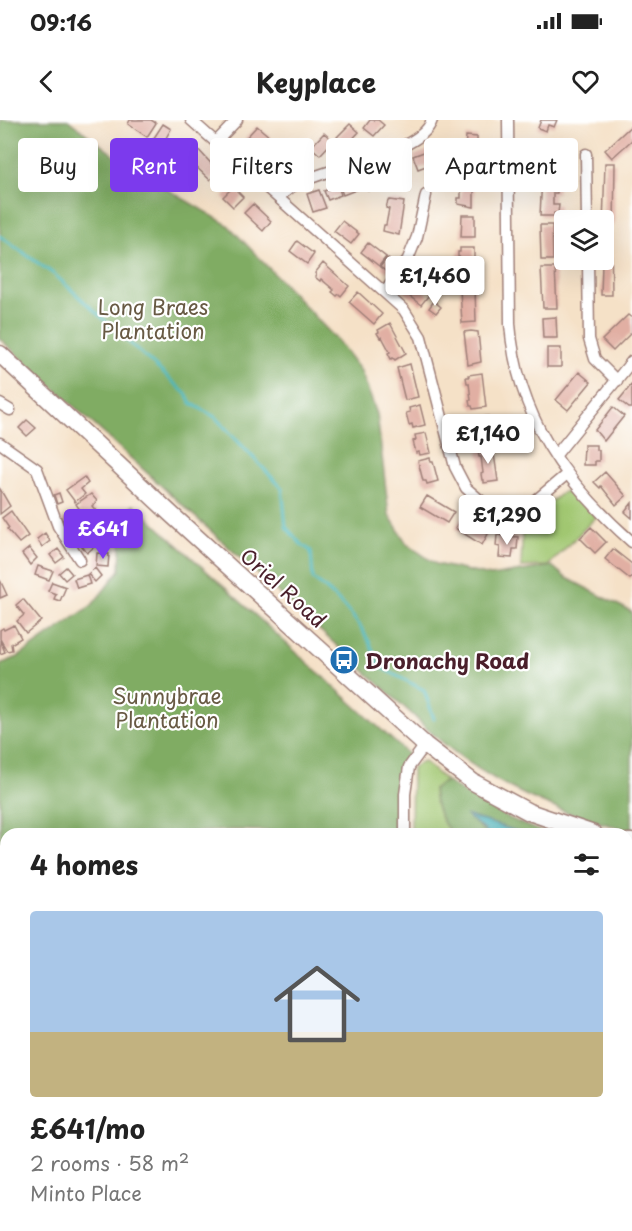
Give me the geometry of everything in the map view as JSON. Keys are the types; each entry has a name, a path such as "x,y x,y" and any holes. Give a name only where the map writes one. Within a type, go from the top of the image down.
{"main road":[{"name":"Oriel Road","path":"0,354 425,745 472,782 529,812 576,828"}],"street":[{"path":"191,120 211,138"},
{"path":"220,138 237,120"},
{"path":"278,197 294,185 407,145 430,128 432,120"},
{"path":"508,120 509,297 512,346 521,387 540,434 567,474 596,509 632,542"},
{"path":"586,154 587,210"},
{"path":"272,192 404,310 421,337 455,467 466,488 488,507 502,513 529,506 567,474"},
{"path":"385,292 408,260 417,237 426,195"},
{"path":"588,270 588,339 595,359 617,381"},
{"path":"555,456 632,361"},
{"path":"0,443 37,469 58,526 80,560"},
{"path":"405,828 405,794 409,767 425,745"}],"green space":[{"name":"Long Braes Plantation","path":"0,120 68,120 92,138 18,138 18,192 98,192 98,143 110,152 110,192 172,192 228,225 337,340 361,371 377,414 389,515 407,544 436,564 491,576 552,566 565,577 632,612 632,828 601,823 572,814 514,790 461,757 0,339"},
{"path":"563,492 575,493 596,517 548,566 521,567 523,518 539,511"},
{"name":"Sunnybrae Plantation","path":"134,505 408,754 400,766 397,826 395,828 0,828 0,664 18,657 92,605 120,570 122,515"},
{"path":"423,761 446,781 433,789 439,813 448,828 411,828 412,768"},
{"path":"446,781 495,811 532,828 506,828 467,816 481,828 448,828 439,813 433,789"}],"water":[{"path":"465,815 507,828 483,828"}],"building":[{"path":"130,120 151,120 156,123 147,137 128,124"},
{"path":"370,120 378,120 384,125 374,136 364,128"},
{"path":"541,120 557,120 554,127 548,125 546,131 538,128"},
{"path":"163,124 171,129 166,138 154,138"},
{"path":"350,124 359,132 353,138 337,137"},
{"path":"632,125 632,140 612,158 605,150"},
{"path":"257,126 270,137 269,138 246,138"},
{"path":"324,133 330,138 326,138 326,149 320,155 314,150 314,144"},
{"path":"198,149 210,162 210,180 198,169"},
{"path":"424,152 424,167 418,169 413,156"},
{"path":"605,163 615,163 614,226 614,210 604,210"},
{"path":"319,190 326,208 313,212 307,194"},
{"path":"324,191 340,192 341,195 328,200"},
{"path":"228,192 238,192 243,197 233,207 223,197"},
{"path":"461,192 474,192 474,207 458,204 458,198 461,198"},
{"path":"541,192 557,192 553,193 553,205 559,205 558,210 554,210 554,216 540,216"},
{"path":"390,200 404,202 399,235 383,231 389,209 386,208"},
{"path":"253,204 271,221 263,231 244,213"},
{"path":"462,215 475,215 475,237 461,237"},
{"path":"342,221 359,234 351,244 334,231"},
{"path":"540,225 552,225 553,260 541,260"},
{"path":"297,241 314,254 307,264 290,251"},
{"path":"368,243 386,257 379,266 361,252"},
{"path":"460,248 474,248 474,280 458,278"},
{"path":"387,258 394,263 387,272 380,267"},
{"path":"323,263 349,286 341,296 339,294 337,296 332,292 334,290 315,277 315,273"},
{"path":"541,268 554,268 557,308 543,308"},
{"path":"602,270 612,270 612,295 601,295"},
{"path":"412,282 429,295 421,305 404,292"},
{"path":"460,289 475,289 476,322 462,323"},
{"path":"358,292 382,314 374,324 349,302"},
{"path":"434,301 441,307 436,313 429,308"},
{"path":"628,315 632,318 632,332 613,351 602,340"},
{"path":"556,317 557,338 543,338 542,318"},
{"path":"390,323 406,353 395,360 391,359 382,337 380,338 377,333"},
{"path":"464,332 478,332 481,362 468,365"},
{"path":"547,348 561,348 561,367 547,367"},
{"path":"410,364 418,397 405,400 397,368"},
{"path":"579,372 591,382 568,410 556,400"},
{"path":"482,373 486,407 473,409 470,406 469,383 466,377"},
{"path":"632,384 632,408 629,408 619,400"},
{"path":"420,405 425,425 413,428 412,424 409,425 406,413 410,412 409,408"},
{"path":"613,407 624,416 604,441 595,430"},
{"path":"488,416 491,438 477,439 475,418"},
{"path":"27,420 36,428 27,436 19,428"},
{"path":"426,433 431,453 420,455 419,452 416,453 413,441 416,440 415,435"},
{"path":"584,445 596,445 596,450 599,450 599,461 595,461 595,465 583,465"},
{"path":"493,447 498,481 484,483 481,474 483,473 481,457 478,451 480,448"},
{"path":"430,458 438,481 427,484 423,481 418,461"},
{"path":"605,472 626,496 616,505 601,486 600,488 594,482"},
{"path":"84,477 88,483 81,489 85,494 75,502 66,490"},
{"path":"0,489 10,506 0,514"},
{"path":"59,493 62,502 57,504 54,495"},
{"path":"91,494 97,501 92,506 97,512 86,521 78,512 80,510 76,504"},
{"path":"427,496 454,512 447,523 420,507"},
{"path":"632,503 632,518 625,512"},
{"path":"11,511 28,536 19,543 7,529 9,528 2,518"},
{"path":"104,512 110,519 105,524 110,530 99,540 89,524"},
{"path":"72,517 76,526 66,530 62,520"},
{"path":"462,517 488,534 482,545 455,528"},
{"path":"591,527 606,542 595,553 580,538"},
{"path":"45,533 50,541 42,547 37,539"},
{"path":"497,535 518,537 517,549 513,549 512,558 499,557 500,547 496,546"},
{"path":"89,540 94,547 87,553 82,546"},
{"path":"29,548 37,558 30,565 22,554"},
{"path":"58,549 64,557 56,563 50,555"},
{"path":"613,549 632,564 630,579 605,559"},
{"path":"97,553 109,554 108,567 96,566"},
{"path":"38,566 53,571 49,580 35,575"},
{"path":"66,567 72,574 65,580 59,573"},
{"path":"95,568 101,576 95,582 88,574"},
{"path":"87,575 90,584 77,588 74,579"},
{"path":"0,580 7,595 0,598"},
{"path":"52,582 66,587 60,601 54,599 56,594 48,591"},
{"path":"23,599 41,621 26,633 17,621 24,615 16,605"},
{"path":"14,625 21,638 11,644 12,650 7,651 0,639 0,630"},
{"path":"0,640 5,652 0,654"}],"waterway":[{"path":"0,236 55,275 186,394 191,403 215,417 282,488 286,527 301,544 311,551 313,579 344,607 362,629 378,666 424,690 434,719"}],"place":[{"name":"Dronachy Road","path":"344,660"}]}
